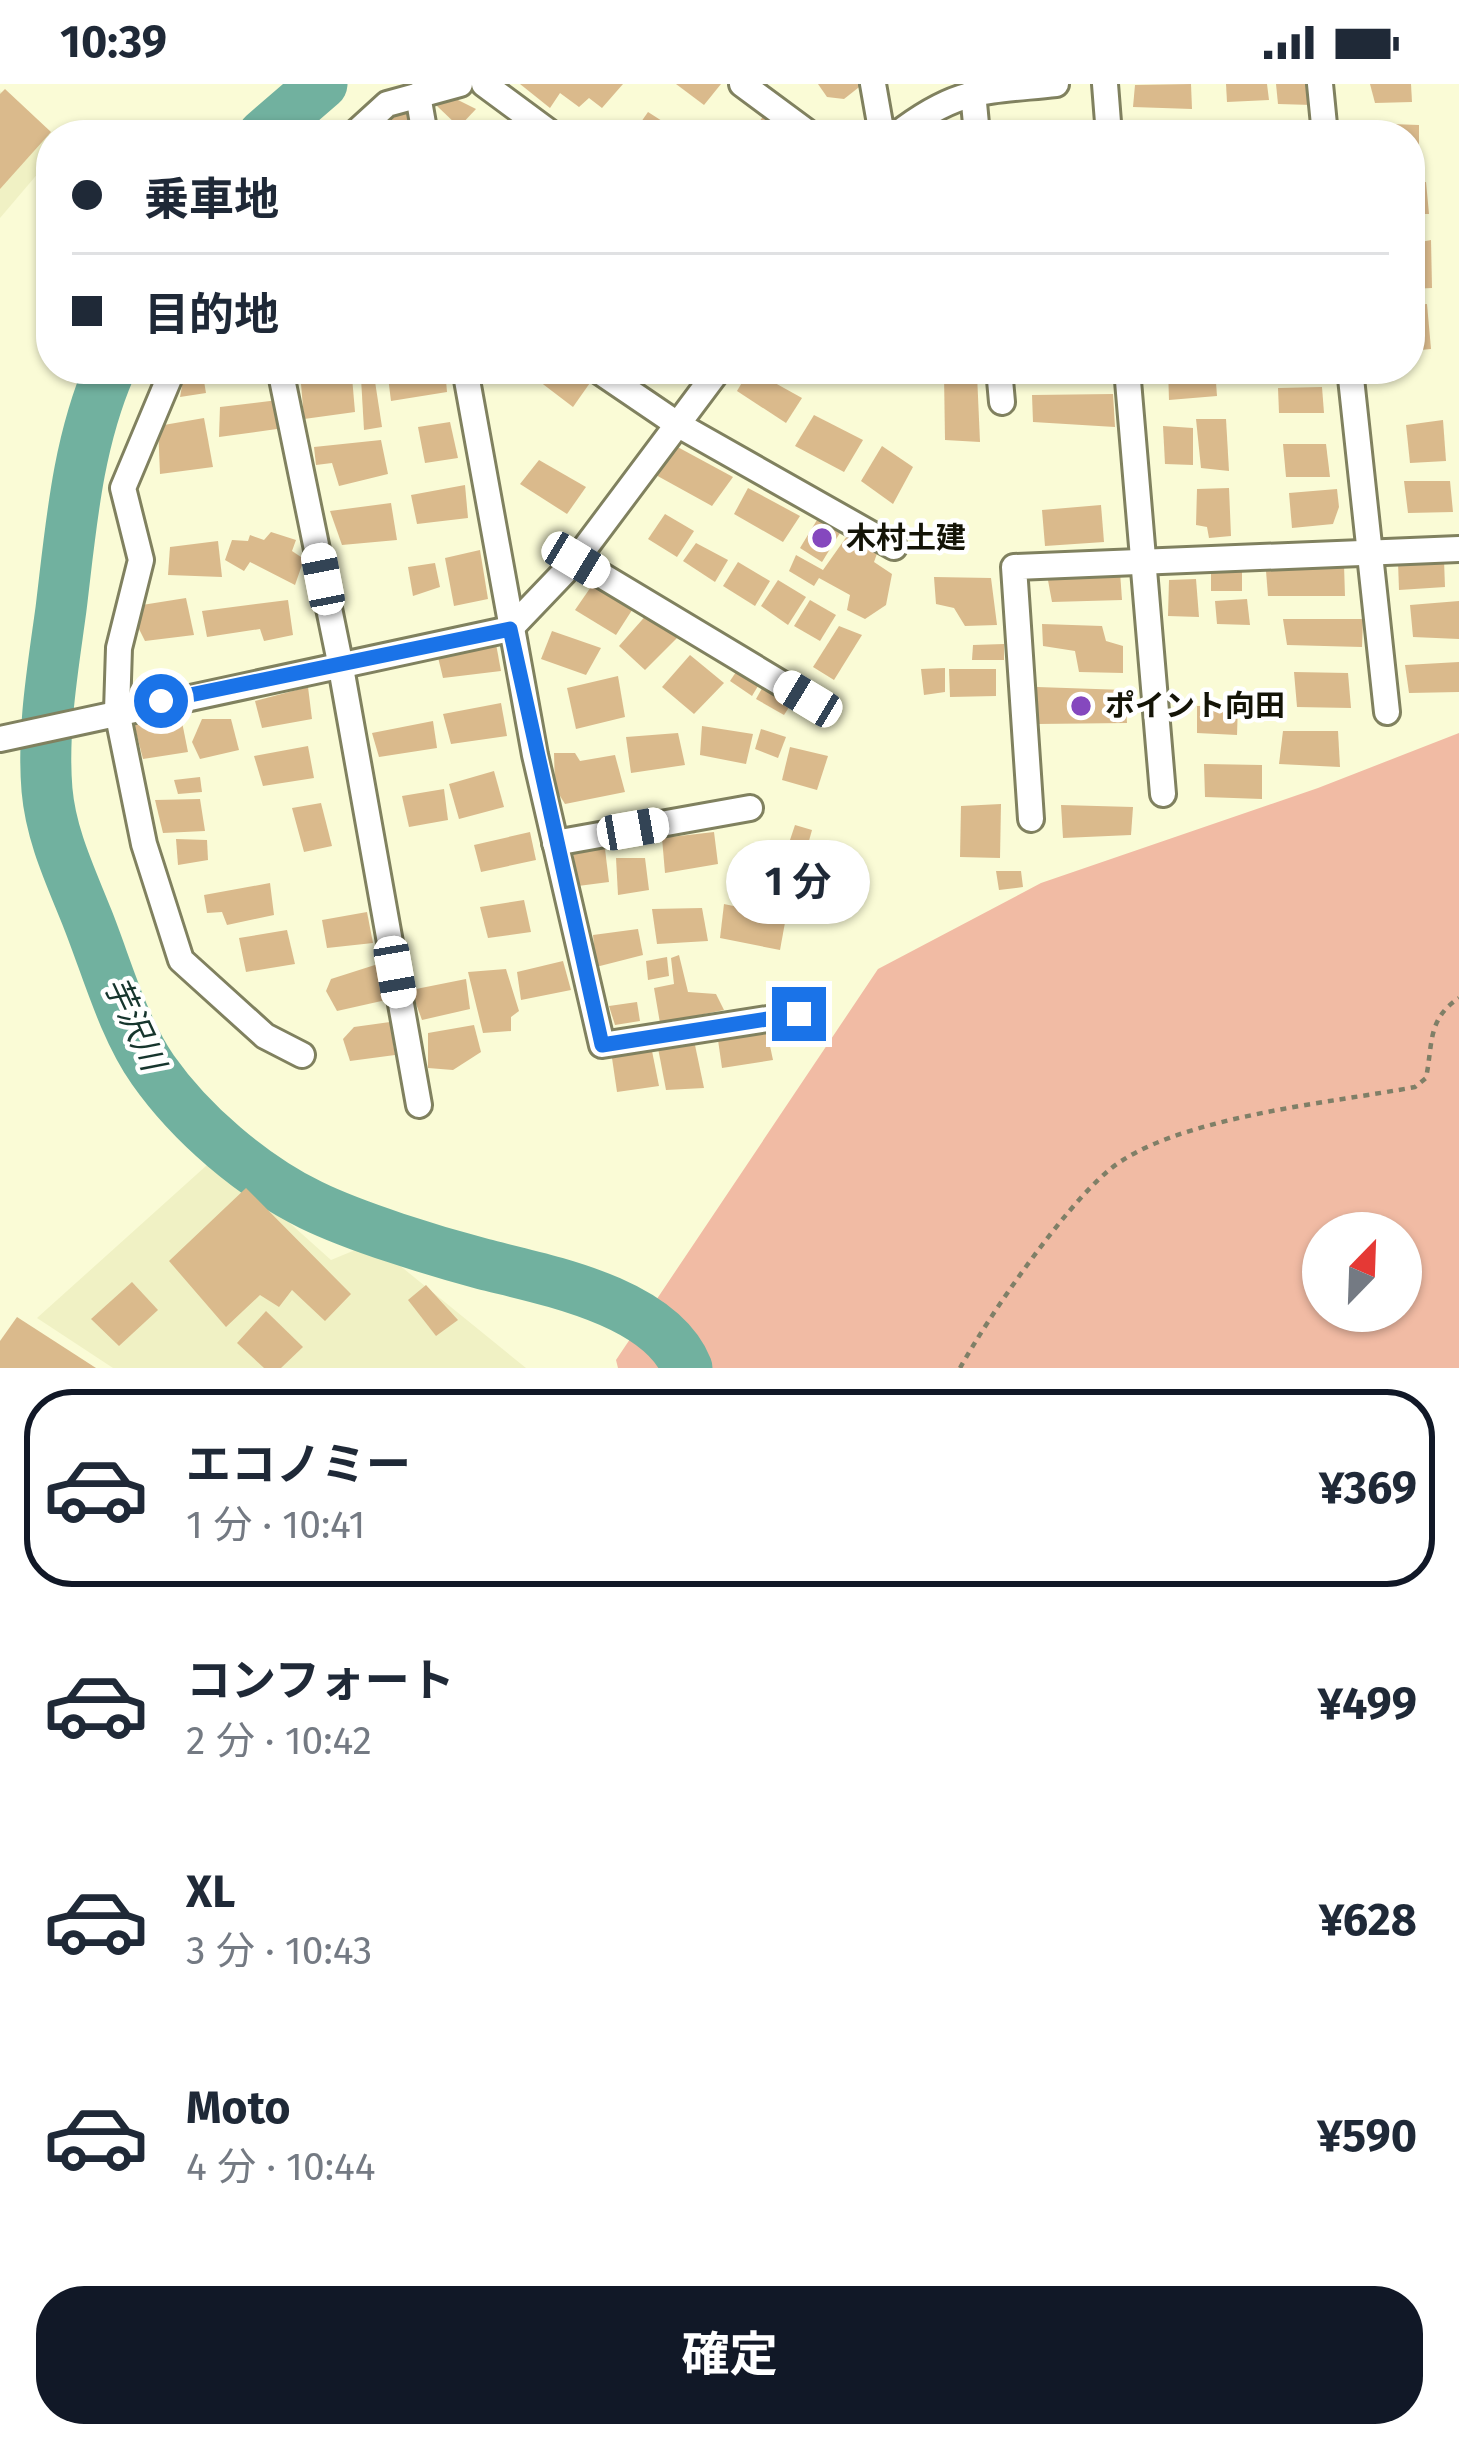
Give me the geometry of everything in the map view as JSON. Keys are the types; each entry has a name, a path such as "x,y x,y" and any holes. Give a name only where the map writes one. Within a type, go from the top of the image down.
{"street":[{"path":"369,120 387,104 460,84"},
{"path":"484,84 533,120"},
{"path":"742,84 791,120"},
{"path":"873,84 879,120"},
{"path":"916,120 937,104 973,92 1056,84"},
{"path":"1105,84 1108,120"},
{"path":"1320,84 1324,120"},
{"path":"973,92 976,120"},
{"path":"418,95 422,120"},
{"path":"167,384 123,488 141,560 119,648 110,715 181,961 265,1036 302,1055"},
{"path":"283,384 340,662 419,1105"},
{"path":"468,384 510,629 602,1045 799,1014"},
{"path":"618,384 677,424 894,547"},
{"path":"0,739 510,629 576,560 708,384"},
{"path":"1000,384 1002,402"},
{"path":"1128,384 1163,794"},
{"path":"1352,384 1387,712"},
{"path":"1030,819 1014,567 1459,549"},
{"path":"576,560 808,699"},
{"path":"555,843 750,808"}],"path":[{"path":"960,1368 1067,1214 1109,1170 1188,1131 1415,1087 1426,1078 1432,1024 1440,1011 1459,998"}],"shaded area":[{"path":"0,91 36,123 36,176 0,218"},
{"path":"1459,733 1459,1368 618,1368 616,1360 878,969 1041,883 1318,788"},
{"path":"216,1157 331,1260 372,1243 526,1368 113,1368 37,1318"}],"building":[{"path":"520,84 623,84 602,108 589,98 579,107 560,93 550,108"},
{"path":"676,84 721,84 704,105"},
{"path":"818,84 863,84 844,99 827,97"},
{"path":"1191,84 1192,109 1133,107 1135,85"},
{"path":"1226,84 1267,84 1269,100 1227,102"},
{"path":"1276,84 1310,84 1312,105 1278,104"},
{"path":"1370,84 1411,84 1412,102 1375,103"},
{"path":"5,89 38,120 36,149 0,189 0,94"},
{"path":"448,95 476,109 466,120 452,120 436,105"},
{"path":"410,109 412,120 380,120"},
{"path":"1431,240 1432,288 1425,288 1425,241"},
{"path":"1425,304 1431,349 1425,350"},
{"path":"182,384 204,384 206,393 180,397"},
{"path":"301,384 353,384 355,412 304,419"},
{"path":"361,384 375,384 382,427 364,430"},
{"path":"389,384 446,384 447,392 391,401"},
{"path":"543,384 589,384 573,407"},
{"path":"741,384 777,384 802,398 786,423 737,391"},
{"path":"944,384 977,384 980,442 945,440"},
{"path":"1168,384 1216,384 1217,396 1169,400"},
{"path":"1322,387 1324,413 1279,413 1278,388"},
{"path":"1113,394 1115,427 1033,422 1032,395"},
{"path":"278,400 284,428 219,437 220,407"},
{"path":"814,415 863,440 844,472 795,446"},
{"path":"204,418 213,467 160,474 158,426"},
{"path":"1196,419 1226,419 1229,471 1201,468"},
{"path":"1443,420 1446,461 1410,463 1406,425"},
{"path":"450,422 458,458 425,463 418,427"},
{"path":"1163,426 1193,428 1193,465 1165,464"},
{"path":"381,440 388,474 339,486 332,463 316,465 314,447"},
{"path":"672,444 733,477 712,506 654,474"},
{"path":"1283,444 1326,444 1330,477 1286,477"},
{"path":"882,446 913,467 893,504 861,481"},
{"path":"539,460 586,487 567,514 520,484"},
{"path":"1404,481 1450,481 1453,512 1408,513"},
{"path":"465,485 468,518 417,524 411,495"},
{"path":"748,488 800,516 783,542 734,514"},
{"path":"1229,488 1231,536 1209,538 1207,527 1196,525 1197,489"},
{"path":"1337,489 1339,507 1333,524 1292,528 1289,493"},
{"path":"391,503 397,540 342,545 330,511"},
{"path":"1101,505 1104,542 1045,546 1042,510"},
{"path":"665,514 694,531 677,557 648,539"},
{"name":"木村土建","path":"820,515 843,528 822,562 800,548"},
{"path":"852,529 879,548 874,562 892,574 886,605 865,619 847,610 850,595 819,578 814,586 789,571 796,555 823,570"},
{"path":"271,532 296,540 292,551 304,559 295,585 250,562 244,571 225,560 232,540 248,541 250,535 264,540"},
{"path":"218,541 222,577 168,575 170,547"},
{"path":"696,543 728,560 715,582 683,561"},
{"path":"480,550 488,599 454,606 445,558"},
{"path":"1444,560 1445,587 1399,590 1398,562"},
{"path":"738,562 770,581 755,606 723,586"},
{"path":"435,563 440,587 413,596 408,567"},
{"path":"1344,565 1345,596 1268,596 1266,571"},
{"path":"1120,572 1122,600 1052,602 1047,575"},
{"path":"1211,572 1242,572 1242,591 1211,591"},
{"path":"934,577 991,578 997,625 965,626 954,608 936,604"},
{"path":"1196,579 1199,617 1168,616 1169,580"},
{"path":"778,580 806,597 788,625 761,606"},
{"path":"595,581 634,607 616,635 575,610"},
{"path":"186,598 194,635 145,641 135,621 142,605"},
{"path":"1247,599 1250,625 1217,624 1215,601"},
{"path":"288,600 293,635 264,641 260,629 207,637 202,611"},
{"path":"810,600 836,615 820,641 794,626"},
{"path":"1459,601 1459,639 1413,637 1410,605"},
{"path":"649,612 682,633 645,670 619,646"},
{"path":"1283,619 1363,619 1362,647 1287,645"},
{"path":"1042,624 1102,626 1106,641 1123,646 1123,673 1079,672 1075,651 1043,646"},
{"path":"839,626 862,635 834,680 813,667"},
{"path":"552,631 601,648 586,675 541,659"},
{"path":"496,644 501,671 443,678 437,653"},
{"path":"1004,644 1004,660 972,660 973,645"},
{"path":"690,655 724,683 694,714 662,687"},
{"path":"1459,662 1459,692 1409,693 1405,665"},
{"path":"740,666 761,681 752,696 730,681"},
{"path":"945,668 945,692 924,695 921,669"},
{"path":"949,669 996,669 996,696 950,697"},
{"path":"1294,672 1348,673 1351,708 1297,707"},
{"path":"618,676 625,717 576,729 567,688"},
{"path":"765,683 795,698 784,715 756,699"},
{"path":"308,687 312,719 262,728 255,701"},
{"name":"ポイント向田","path":"1037,687 1125,690 1127,723 1037,724"},
{"path":"501,703 507,736 451,744 443,714"},
{"path":"1238,705 1237,735 1197,733 1197,706"},
{"path":"180,712 188,752 143,759 134,724"},
{"path":"202,719 231,719 239,750 200,759 192,742"},
{"path":"433,721 437,748 379,757 372,733"},
{"path":"702,726 753,734 746,764 700,755"},
{"path":"761,729 786,737 778,758 755,749"},
{"path":"1283,731 1338,731 1340,767 1279,764"},
{"path":"678,733 685,765 631,773 626,737"},
{"path":"308,746 314,778 263,786 254,756"},
{"path":"790,747 828,756 817,790 782,780"},
{"path":"554,753 575,753 580,761 615,755 625,792 565,804 555,788"},
{"path":"1204,764 1262,765 1262,799 1205,797"},
{"path":"494,771 504,807 459,819 449,784"},
{"path":"200,777 202,792 178,794 174,780"},
{"path":"444,789 448,820 409,827 402,796"},
{"path":"200,799 205,831 163,833 155,800"},
{"path":"321,803 332,846 304,852 292,808"},
{"path":"1001,804 1000,858 960,857 961,806"},
{"path":"1061,805 1133,807 1131,835 1063,838"},
{"path":"795,825 812,830 805,855 787,849"},
{"path":"530,832 536,860 481,872 474,845"},
{"path":"714,832 718,864 665,873 662,838"},
{"path":"176,839 207,840 208,860 178,865"},
{"path":"605,849 609,882 578,886 573,852"},
{"path":"616,858 645,858 649,890 618,895"},
{"path":"996,871 1021,871 1023,887 999,890"},
{"path":"808,881 797,904 782,900 784,884"},
{"path":"270,883 274,915 227,925 222,912 207,913 204,895"},
{"path":"754,887 776,887 774,905 752,902"},
{"path":"524,900 531,932 488,938 480,907"},
{"path":"724,904 786,917 780,950 720,938"},
{"path":"702,908 708,941 657,944 652,909"},
{"path":"367,912 373,943 327,948 322,920"},
{"path":"638,929 643,955 596,967 593,935"},
{"path":"287,930 295,964 246,972 239,938"},
{"path":"679,955 688,992 716,994 724,1010 660,1023 654,988 674,984 671,958"},
{"path":"667,957 669,976 648,980 646,961"},
{"path":"563,961 571,990 521,1000 517,972"},
{"path":"378,964 386,1000 337,1011 326,991 331,979"},
{"path":"506,969 519,1011 511,1017 511,1031 483,1033 468,972"},
{"path":"466,979 470,1009 422,1020 411,990"},
{"path":"637,1002 640,1021 615,1025 609,1006"},
{"path":"390,1022 395,1055 350,1061 343,1039 354,1027"},
{"path":"474,1025 481,1052 453,1070 428,1068 428,1033"},
{"path":"767,1032 773,1060 722,1068 718,1040"},
{"path":"695,1045 704,1088 666,1090 658,1048"},
{"path":"652,1051 659,1086 617,1092 612,1058"},
{"path":"246,1188 351,1294 325,1321 292,1290 279,1307 260,1295 226,1327 169,1261"},
{"path":"132,1282 158,1310 119,1346 91,1319"},
{"path":"426,1285 458,1320 436,1336 408,1300"},
{"path":"266,1311 303,1347 281,1368 264,1368 237,1343"},
{"path":"17,1317 96,1368 0,1368 0,1341"}],"waterway":[{"name":"芋沢川","path":"280,120 322,84"},
{"path":"104,384 77,487 49,699 46,767 49,807 63,856 142,1053 204,1129 289,1193 396,1238 598,1297 653,1326 687,1368"}],"place":[{"name":"木村土建","path":"822,538"},
{"name":"ポイント向田","path":"1081,706"}],"route":[{"path":"161,701 510,629 602,1045 799,1014"}]}
